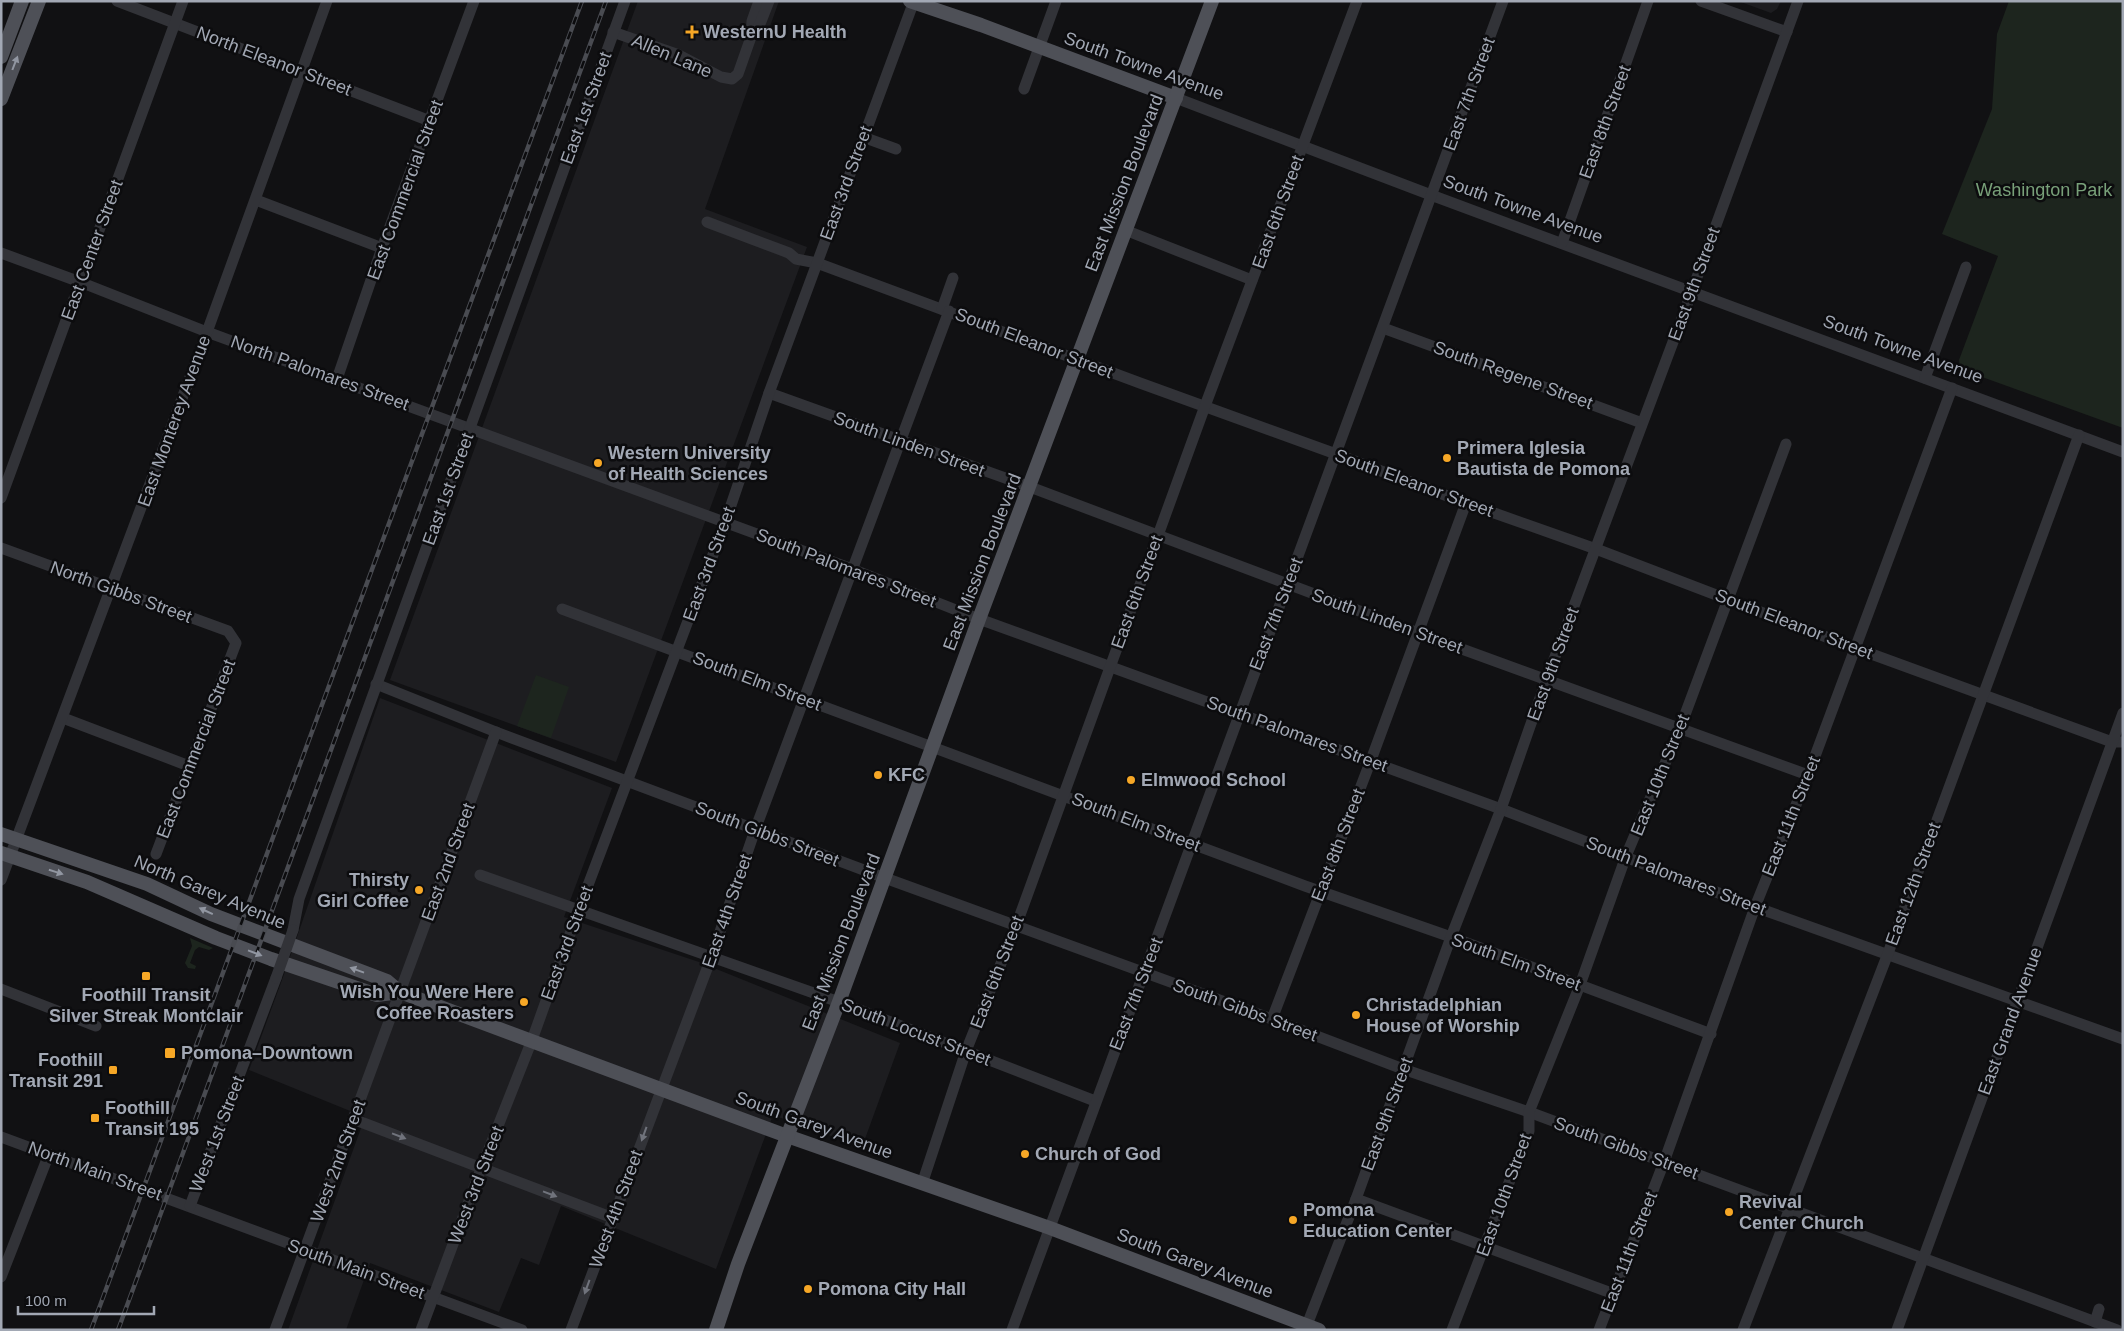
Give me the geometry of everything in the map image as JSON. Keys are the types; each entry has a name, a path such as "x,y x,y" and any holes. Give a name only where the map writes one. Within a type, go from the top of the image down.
{"main road":[{"path":"1,57 22,1"},
{"path":"1,99 39,1"},
{"name":"East Mission Boulevard","path":"716,1330 738,1264 839,1002 979,619 1212,1"},
{"name":"South Towne Avenue","path":"912,2 980,25 1176,98"},
{"name":"North Garey Avenue","path":"1,834 147,884 219,917 387,981 400,992"},
{"name":"South Garey Avenue","path":"5,854 87,882 216,938 295,967 377,995 400,992 787,1136 1050,1228 1310,1328"}],"street":[{"name":"North Eleanor Street","path":"117,1 430,121"},
{"name":"East Center Street","path":"1,498 183,1"},
{"name":"East Monterey Avenue","path":"1,880 5,854 17,839 63,718 256,200 300,71 327,1"},
{"name":"East Commercial Street","path":"336,379 382,248 474,1"},
{"name":"East 1st Street","path":"276,978 293,930 299,899 625,1"},
{"path":"751,37 752,22 759,1"},
{"path":"751,37 760,24 769,1"},
{"path":"1024,89 1056,1"},
{"name":"East 6th Street","path":"922,1184 966,1051 1016,926 1205,406 1357,1"},
{"name":"East 7th Street","path":"1012,1330 1095,1101 1192,844 1503,1"},
{"name":"East 8th Street","path":"1562,243 1648,1"},
{"path":"1701,1 1787,32"},
{"name":"East 9th Street","path":"1310,1328 1403,1068 1451,938 1502,809 1547,678 1798,1"},
{"name":"East 3rd Street","path":"532,1040 579,909 725,523 769,393 912,2"},
{"name":"Allen Lane","path":"613,32 679,55 720,77 732,79 738,74 751,37"},
{"name":"South Towne Avenue","path":"1176,98 1431,195 2123,452"},
{"path":"863,137 896,149"},
{"path":"256,200 382,248"},
{"name":"South Eleanor Street","path":"707,222 789,252 799,252 816,263 1466,503 1596,549 1856,648 2117,742"},
{"path":"1125,230 1252,280"},
{"name":"North Palomares Street","path":"1,253 207,332 470,428"},
{"path":"1925,378 1966,267"},
{"name":"East 4th Street","path":"661,1089 711,958 804,699 901,442 946,310 953,278"},
{"name":"South Regene Street","path":"1383,328 1642,423"},
{"name":"East 11th Street","path":"1600,1330 1711,1034 1755,907 1808,775 1952,388"},
{"name":"South Linden Street","path":"769,393 1030,487 1418,633 1547,678 1808,775"},
{"name":"South Palomares Street","path":"470,428 979,619 1371,760 1887,956 2123,1039"},
{"name":"East 12th Street","path":"1743,1330 1887,956 2078,436"},
{"name":"East 10th Street","path":"1452,1330 1529,1131 1529,1112 1580,985 1626,856 1680,728 1786,444"},
{"name":"East 8th Street","path":"1272,1019 1371,760 1466,503"},
{"name":"North Gibbs Street","path":"1,548 228,631 236,643"},
{"name":"South Elm Street","path":"562,609 1063,794 1320,892 1711,1034"},
{"name":"East Commercial Street","path":"156,854 236,643"},
{"name":"South Gibbs Street","path":"376,684 496,732 885,878 1403,1068 1529,1112 2116,1330"},
{"name":"East Grand Avenue","path":"1897,1330 2017,1001 2117,742 2123,713"},
{"path":"63,718 189,766"},
{"name":"East 2nd Street","path":"400,992 496,732"},
{"name":"South Locust Street","path":"480,875 839,1002 1095,1101"},
{"name":"West 1st Street","path":"190,1206 276,978"},
{"path":"1,989 96,1026"},
{"name":"West 2nd Street","path":"275,1330 400,992"},
{"name":"West 3rd Street","path":"421,1330 481,1169 532,1040"},
{"name":"West 4th Street","path":"571,1330 661,1089"},
{"path":"353,1118 481,1169 613,1218"},
{"name":"North Main Street","path":"1,1137 190,1206"},
{"path":"1,1277 49,1154"},
{"path":"1356,1199 1614,1294"},
{"name":"South Main Street","path":"190,1206 522,1330"},
{"path":"2095,1322 2099,1309"}],"shaded area":[{"name":"Western University of Health Sciences","path":"638,1 779,1 705,209 807,247 616,762 390,680"},
{"path":"1738,1 1781,1 1777,9 1771,13"},
{"path":"380,698 612,788 564,917 699,962 900,1043 862,1147 773,1115 716,1269 561,1206 539,1265 521,1258 499,1312 370,1263 346,1330 288,1330 365,1117 249,1070"}],"green space":[{"name":"Washington Park","path":"2009,1 2123,1 2123,428 1960,369 1959,360 1998,256 1942,234 1992,109 1997,34"},
{"path":"536,675 569,687 551,738 517,726"},
{"path":"190,938 213,948 209,950 199,947 195,950 190,963 196,966 195,969 188,968 185,963 192,946"}],"railway":[{"path":"91,1330 582,1"},
{"path":"118,1330 606,1"}],"place":[{"name":"WesternU Health","path":"692,32"},
{"name":"Primera Iglesia Bautista de Pomona","path":"1447,458"},
{"name":"Western University of Health Sciences","path":"598,463"},
{"name":"KFC","path":"878,775"},
{"name":"Elmwood School","path":"1131,780"},
{"name":"Thirsty Girl Coffee","path":"419,890"},
{"name":"Foothill Transit Silver Streak Montclair","path":"146,976"},
{"name":"Wish You Were Here Coffee Roasters","path":"524,1002"},
{"name":"Christadelphian House of Worship","path":"1356,1015"},
{"name":"Pomona–Downtown","path":"170,1053"},
{"name":"Foothill Transit 291","path":"113,1070"},
{"name":"Foothill Transit 195","path":"95,1118"},
{"name":"Church of God","path":"1025,1154"},
{"name":"Revival Center Church","path":"1729,1212"},
{"name":"Pomona Education Center","path":"1293,1220"},
{"name":"Pomona City Hall","path":"808,1289"}]}
